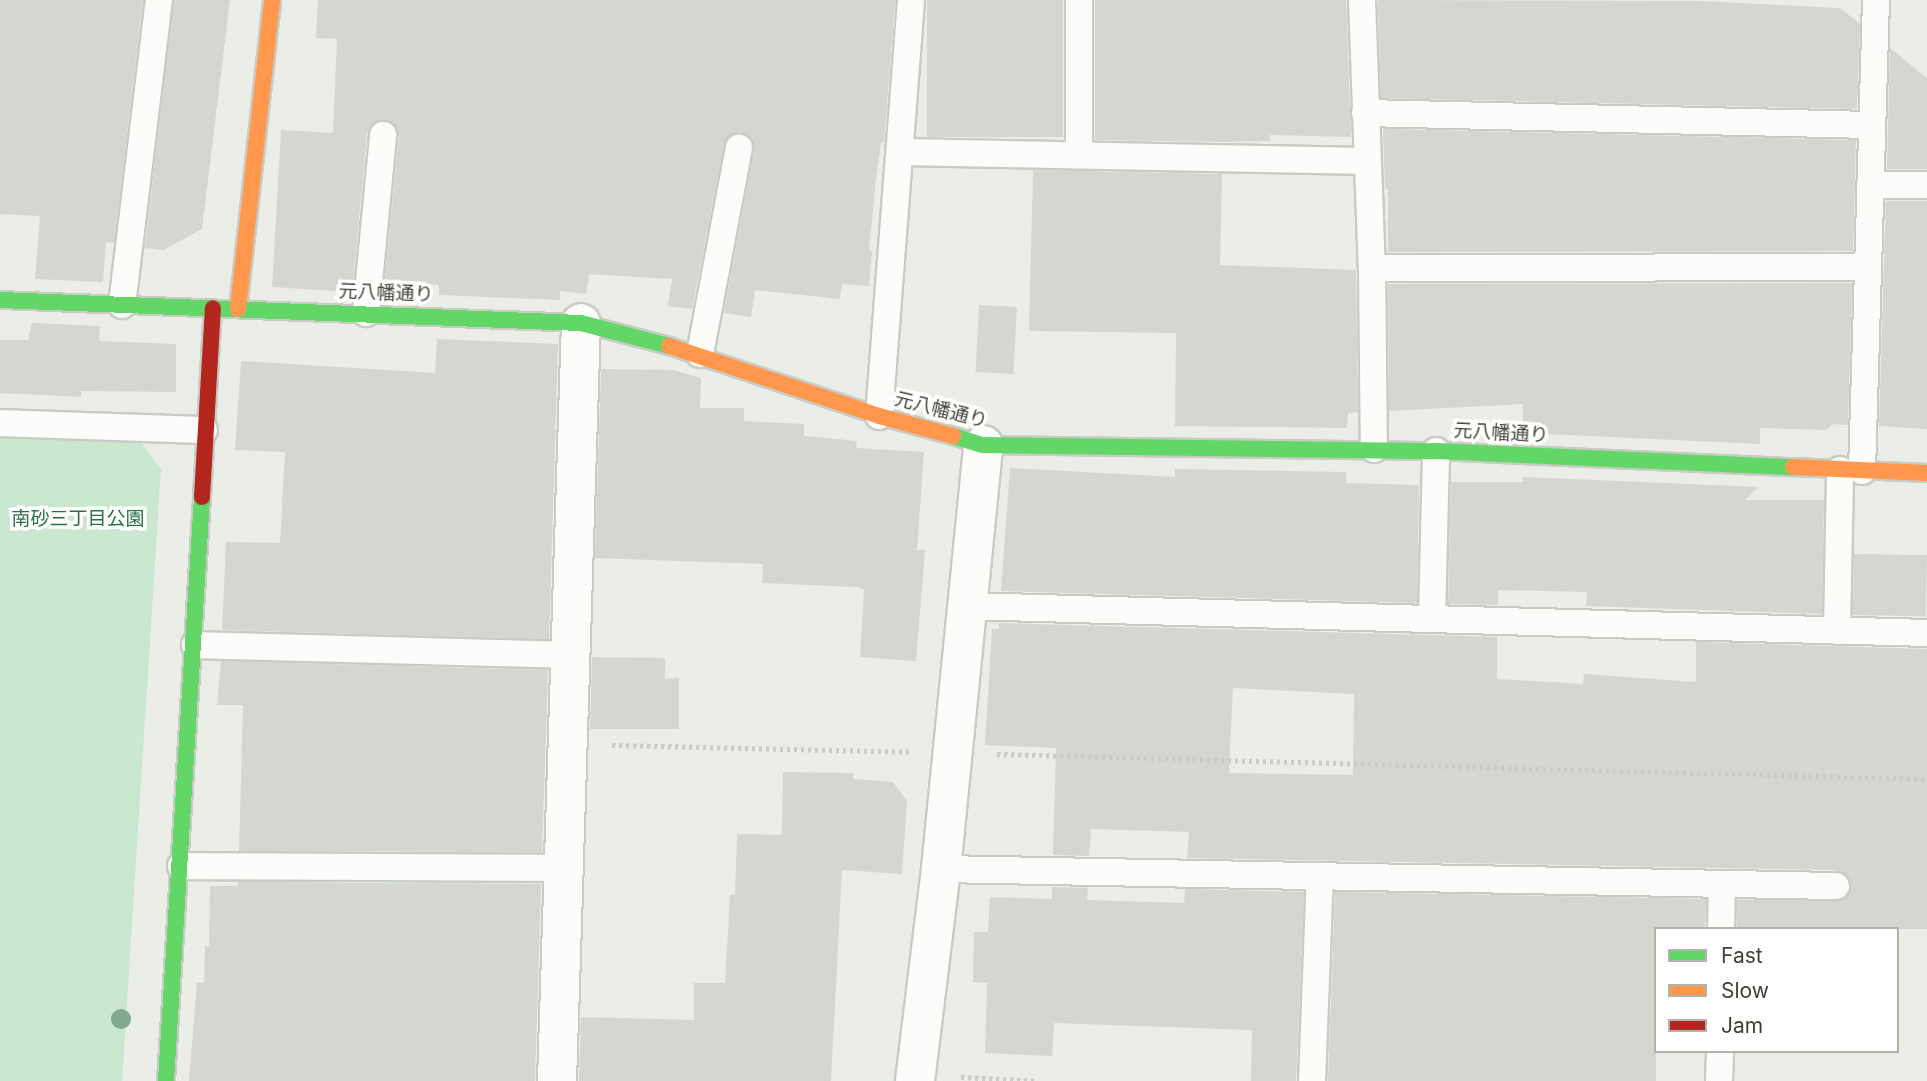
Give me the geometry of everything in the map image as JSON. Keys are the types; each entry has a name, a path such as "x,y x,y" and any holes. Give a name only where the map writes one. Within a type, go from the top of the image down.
{"street":[{"path":"238,309 272,0"},
{"name":"元八幡通り","path":"0,300 581,323 700,355 879,416 984,445 1374,449 1927,473"},
{"path":"166,1081 195,645 204,430 213,308"},
{"path":"557,1081 581,323"},
{"path":"915,1078 941,869 984,445"}],"lane":[{"path":"122,305 159,0"},
{"path":"879,416 911,0"},
{"path":"1079,0 1079,154"},
{"path":"1362,0 1372,268 1374,449"},
{"path":"1837,631 1868,267 1875,0"},
{"path":"1365,113 1872,125"},
{"path":"366,313 383,135"},
{"path":"700,355 738,148"},
{"path":"900,152 1367,161"},
{"path":"1870,185 1927,185"},
{"path":"1372,268 1868,267"},
{"path":"0,423 204,430"},
{"path":"1433,619 1436,451"},
{"path":"967,606 1927,633"},
{"path":"195,645 571,655"},
{"path":"181,866 564,868"},
{"path":"941,869 1836,886"},
{"path":"1312,1081 1320,876"},
{"path":"1721,927 1722,884"},
{"path":"1720,1053 1720,1081"}],"path":[{"path":"569,744 1927,779"},
{"path":"915,1078 1038,1081"}],"green space":[{"name":"南砂三丁目公園","path":"0,437 141,442 161,469 122,1081 0,1081"}],"building":[{"path":"0,0 143,0 114,243 106,242 103,282 35,279 40,216 0,214"},
{"path":"174,0 230,0 202,229 163,250 145,248"},
{"path":"318,0 895,0 884,142 881,142 869,250 872,251 869,286 842,284 840,299 755,290 751,317 724,313 754,151 750,137 741,132 728,137 724,145 692,309 668,306 672,279 589,274 586,294 560,291 560,300 439,295 439,285 385,279 399,136 393,123 384,119 371,125 367,134 352,292 272,287 281,130 333,133 337,39 316,38"},
{"path":"927,0 1063,0 1063,137 927,137"},
{"path":"1095,0 1346,0 1351,137 1270,135 1270,141 1223,142 1095,140"},
{"path":"1378,0 1700,1 1840,8 1860,24 1857,109 1381,98"},
{"path":"1890,48 1927,78 1927,169 1887,169"},
{"path":"1383,129 1856,140 1853,251 1388,252 1388,189 1385,189"},
{"path":"1033,170 1222,174 1220,265 1356,270 1358,412 1348,413 1347,428 1175,426 1176,333 1029,331"},
{"path":"1886,201 1927,201 1927,429 1879,426"},
{"path":"1852,283 1848,425 1833,424 1826,430 1760,428 1760,444 1523,433 1523,404 1389,411 1388,284"},
{"path":"979,305 1017,307 1013,374 975,372"},
{"path":"32,323 100,326 99,341 176,344 176,392 81,391 81,397 0,393 0,340 28,340"},
{"path":"437,339 558,344 549,639 222,630 226,542 280,543 285,452 235,450 241,361 435,373"},
{"path":"601,369 673,370 701,378 700,408 744,408 744,421 804,424 804,436 857,441 856,448 924,452 917,550 925,550 916,661 860,657 864,590 858,587 762,583 763,564 595,558"},
{"path":"1010,468 1175,477 1175,469 1346,472 1346,483 1419,485 1417,603 1001,591"},
{"path":"1523,477 1759,487 1745,500 1824,500 1822,614 1586,606 1587,592 1498,590 1498,605 1448,604 1451,482 1523,482"},
{"path":"1854,554 1927,555 1926,616 1853,615"},
{"path":"999,623 1497,637 1497,679 1583,684 1584,674 1696,682 1696,642 1927,649 1927,929 1737,927 1737,900 1844,899 1850,893 1850,879 1836,870 1187,858 1189,832 1091,829 1089,856 1053,855 1056,748 985,745 992,629 999,629","holes":["1233,688 1354,694 1353,775 1229,773"]},
{"path":"592,657 665,658 665,679 679,678 679,729 590,729"},
{"path":"221,661 548,670 542,852 239,851 243,705 217,705"},
{"path":"783,772 853,773 853,779 893,782 907,801 902,874 842,870 831,1081 579,1081 581,1017 694,1020 694,983 725,983 730,895 735,895 737,834 782,835"},
{"path":"238,882 541,884 535,1081 189,1081 197,982 204,983 205,946 209,946 210,886 238,886"},
{"path":"1052,887 1088,888 1087,900 1184,903 1185,889 1304,892 1296,1081 1251,1081 1252,1030 1054,1023 1052,1056 985,1053 987,983 973,982 974,932 988,932 990,897 1052,899"},
{"path":"1335,892 1706,899 1705,927 1654,927 1656,1081 1328,1081"}],"traffic: fast":[{"path":"0,300 581,323 669,346"},
{"path":"953,436 983,445 1436,451 1793,467"},
{"path":"166,1081 202,497"}],"traffic: slow":[{"path":"238,309 272,0"},
{"path":"669,346 879,416 953,436"},
{"path":"1793,467 1927,473"}],"traffic: jam":[{"path":"202,497 213,308"}]}
